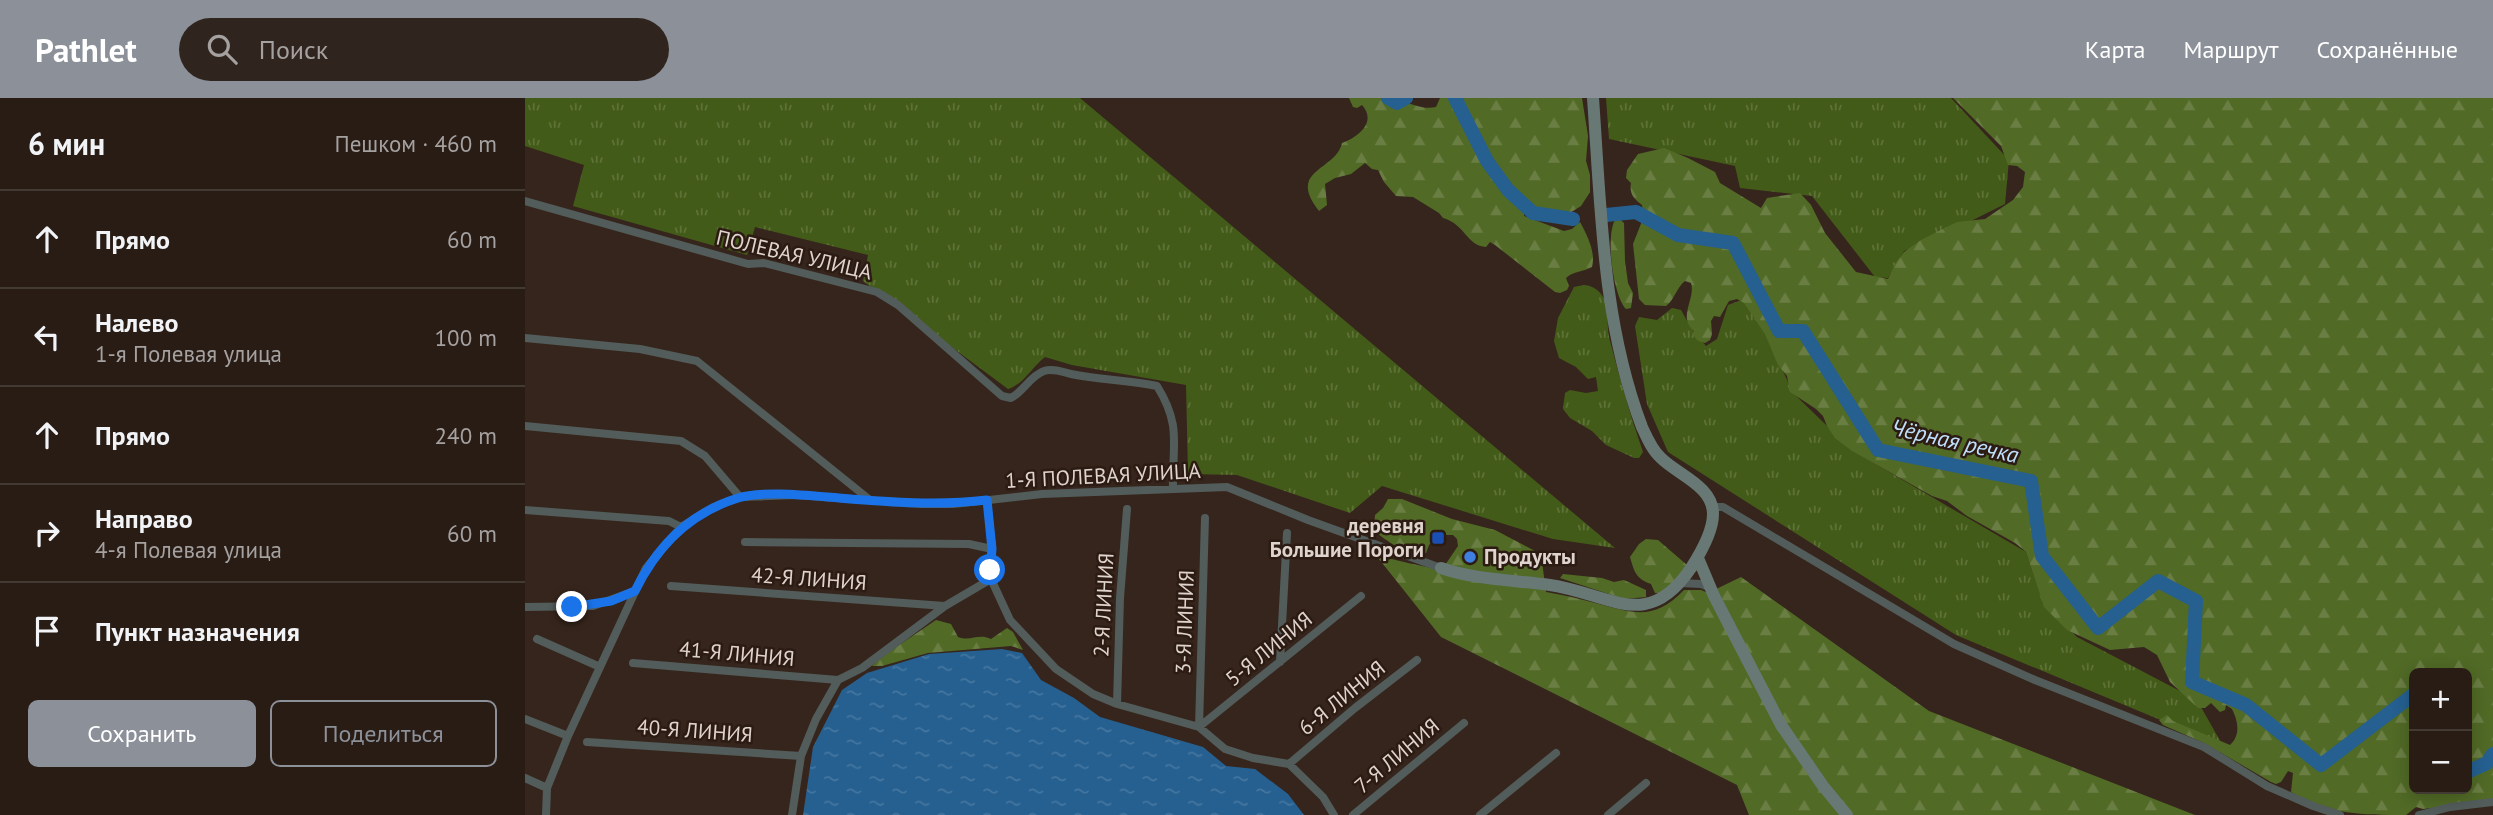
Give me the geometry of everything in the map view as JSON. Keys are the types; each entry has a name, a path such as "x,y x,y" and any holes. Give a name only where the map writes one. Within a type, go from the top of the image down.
{"street":[{"path":"1441,568 1481,578 1551,585 1636,606 1661,600 1681,583 1698,558 1712,523 1712,508 1706,494 1667,464 1654,449 1642,426 1627,377 1607,279 1593,98"},
{"name":"ПОЛЕВАЯ УЛИЦА","path":"525,201 748,264 764,263 877,292 898,305 1002,396 1011,398 1018,395 1034,376 1053,369 1084,377 1157,386 1172,414 1173,488"},
{"path":"525,338 640,349 697,361 870,500"},
{"path":"525,426 681,442 705,456 740,497 681,527 646,568 568,736 547,788 546,815"},
{"name":"1-Я ПОЛЕВАЯ УЛИЦА","path":"740,497 796,495 921,504 1042,494 1227,487 1441,568"},
{"path":"987,500 992,549 991,579 1010,620 1056,669 1093,694 1117,704 1199,727 1225,749 1253,758 1289,764 1323,797 1334,815"},
{"path":"1712,508 1723,507 1745,519 1954,644 2035,680 2204,747 2267,786 2340,815"},
{"name":"2-Я ЛИНИЯ","path":"1117,704 1120,598 1127,509"},
{"path":"525,510 669,522 681,527"},
{"name":"3-Я ЛИНИЯ","path":"1199,727 1205,518"},
{"path":"1280,662 1287,533"},
{"path":"744,542 969,544 992,549"},
{"path":"1698,558 1781,725 1823,786 1847,815"},
{"path":"792,815 801,755 816,719 838,680 862,668 945,606 991,579"},
{"path":"1681,583 1700,584 1711,588"},
{"name":"42-Я ЛИНИЯ","path":"671,586 945,606"},
{"path":"525,607 593,606 635,591"},
{"name":"5-Я ЛИНИЯ","path":"1199,727 1361,596"},
{"path":"537,639 600,667"},
{"name":"6-Я ЛИНИЯ","path":"1289,764 1417,660"},
{"name":"41-Я ЛИНИЯ","path":"633,663 838,680"},
{"path":"525,719 568,736"},
{"name":"7-Я ЛИНИЯ","path":"1353,815 1464,723"},
{"name":"40-Я ЛИНИЯ","path":"587,742 801,755"},
{"path":"1480,815 1556,753"},
{"path":"525,778 547,788"},
{"path":"1608,815 1646,783"},
{"path":"2419,815 2450,807 2493,802"}],"green space":[{"path":"525,98 1080,98 1615,548 1553,539 1382,486 1350,513 1237,475 1188,474 1186,385 1072,365 1045,357 1023,380 1008,389 863,281 868,255 755,227 747,255 573,206 584,165 525,146"},
{"path":"1349,98 1384,98 1389,104 1403,102 1430,108 1436,107 1440,98 1448,98 1452,105 1458,98 1582,98 1588,136 1586,161 1590,175 1590,192 1581,206 1565,216 1548,218 1524,203 1524,216 1564,231 1572,229 1580,222 1592,250 1592,267 1566,278 1569,286 1567,290 1555,292 1495,245 1490,242 1486,247 1480,246 1456,225 1413,197 1396,196 1378,170 1365,163 1351,174 1325,184 1327,205 1319,211 1310,197 1310,178 1331,160 1342,143 1359,134 1368,118 1362,105 1353,107"},
{"path":"1606,98 1951,98 2009,160 2005,204 1904,251 1888,278 1875,277 1812,196 1740,188 1735,166 1609,139"},
{"path":"1953,98 2493,98 2493,801 2423,809 2416,807 2406,815 2360,814 2333,809 2291,792 2293,773 2288,771 2281,782 2276,784 2204,743 2163,725 2159,720 2167,715 2173,721 2230,745 2236,737 2237,728 2232,709 2226,705 2225,710 2220,712 2211,703 2205,708 2198,708 2170,682 2157,655 2144,647 2110,650 2067,630 2044,607 2026,552 2015,543 1967,516 1947,501 1932,496 1852,451 1835,438 1823,416 1790,392 1787,376 1778,365 1765,334 1744,303 1737,299 1729,301 1720,317 1714,316 1711,321 1710,340 1705,343 1698,341 1693,335 1694,331 1687,320 1691,283 1685,281 1666,306 1645,305 1639,299 1633,244 1644,216 1642,205 1633,196 1631,183 1626,178 1627,170 1638,154 1664,148 1688,158 1715,172 1720,183 1761,208 1767,198 1800,193 1811,205 1825,233 1856,272 1888,279 1904,252 1921,240 1957,222 1985,219 2013,200 2023,187 2025,172 2017,166 2008,165 2001,146"},
{"path":"1617,217 1624,223 1625,261 1628,283 1633,293 1631,308 1626,309 1617,291 1612,263 1611,235"},
{"path":"1591,286 1605,300 1609,337 1643,452 1639,458 1606,445 1592,431 1570,418 1563,409 1565,393 1570,390 1586,393 1598,391 1596,377 1588,379 1576,367 1559,358 1554,341 1558,318 1574,287"},
{"path":"1744,299 1764,330 1793,393 1853,451 2026,552 2043,603 2077,637 2197,700 2223,746 1956,635 1668,452 1647,404 1635,326 1639,317 1657,320 1672,308 1681,310 1706,346 1717,339 1728,305"},
{"path":"1388,499 1402,499 1452,519 1495,530 1541,554 1546,592 1624,610 1654,610 1674,600 1684,590 1701,590 1708,593 1741,577 1929,711 2195,815 1749,815 1737,785 1441,637 1375,554 1441,571 1458,546 1457,539 1453,535 1439,535 1429,545 1426,553 1412,553 1399,548 1374,531 1375,515"},
{"path":"1646,539 1658,540 1687,565 1675,582 1659,593 1655,593 1651,584 1639,577 1630,557"},
{"path":"1563,574 1614,582 1624,580 1646,590 1646,597 1624,599 1560,578"},
{"path":"936,620 951,624 958,637 967,639 991,639 1007,628 1013,632 1023,650 1011,646 928,653 882,666 872,666"}],"water":[{"path":"1002,649 1022,653 1041,680 1074,698 1100,717 1203,747 1226,766 1255,769 1288,794 1304,815 803,815 813,747 842,690 867,673 929,654"}],"waterway":[{"name":"Чёрная речка","path":"1388,98 1397,103 1406,98"},
{"name":"Чёрная речка","path":"1455,98 1487,161 1508,190 1533,213 1573,219"},
{"name":"Чёрная речка","path":"1606,215 1636,212 1678,235 1733,243 1779,331 1803,331 1878,450 2031,481 2042,556 2098,628 2158,581 2196,601 2192,682 2246,705 2321,765 2409,698"},
{"name":"Чёрная речка","path":"2472,770 2487,763 2493,754"}],"place":[{"name":"деревня Большие Пороги","path":"1438,538"},
{"name":"Продукты","path":"1470,557"}],"route":[{"path":"572,607 593,606 635,591 646,568 681,527 740,497 796,495 921,504 987,500 992,549 990,570"}]}
